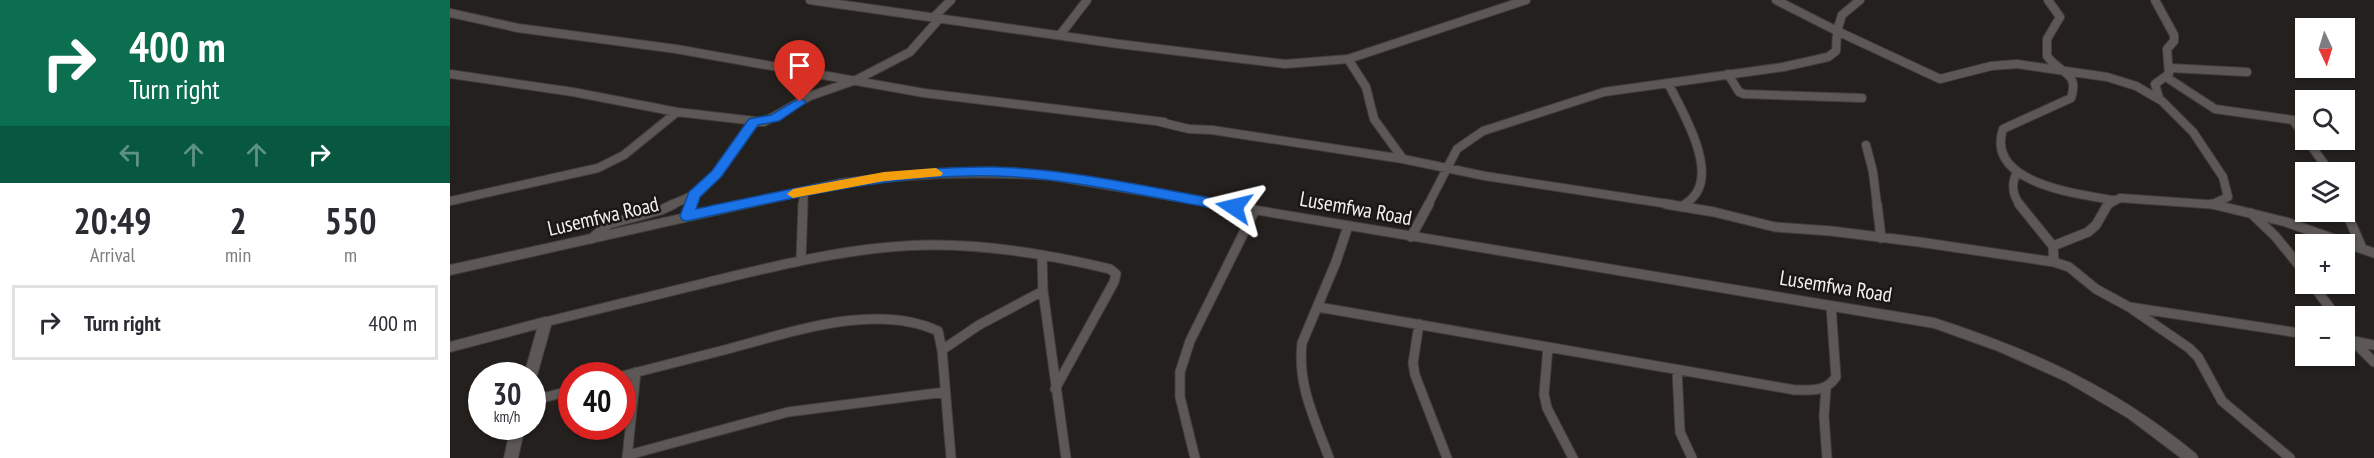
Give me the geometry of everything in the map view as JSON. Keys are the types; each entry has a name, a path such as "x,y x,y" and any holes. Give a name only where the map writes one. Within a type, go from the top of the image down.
{"street":[{"path":"810,0 1285,64 1348,60 1526,0"},
{"path":"450,74 584,93 677,112 753,122 774,118 810,96 856,80 918,45 951,0"},
{"path":"1060,35 1086,0"},
{"path":"1776,0 1940,79 1956,77 1996,65 2036,64 2112,78 2159,98 2191,128 2224,180 2229,192 2228,197 2213,204"},
{"path":"1411,237 1457,149 1483,131 1604,92 1783,67 1828,57 1836,51 1837,31 1842,15 1860,0"},
{"path":"2048,0 2060,17 2050,30 2046,48 2049,57 2074,80 2076,88 2072,98 2003,129 1999,142 2003,155 2017,172 2049,186 2113,200 2160,199 2213,204 2286,222 2374,253"},
{"path":"2155,0 2174,35 2174,41 2167,49 2170,68 2166,77 2155,84 2159,98"},
{"path":"450,13 518,28 676,50 924,93 1160,122 1189,129 1212,130 1403,159 1714,212 1775,227 1831,231 2054,262 2068,267 2096,289 2129,307 2189,348 2198,357 2222,401 2290,458"},
{"path":"1348,60 1366,87 1374,119 1403,159"},
{"path":"2170,68 2247,72"},
{"path":"1728,74 1738,92 1744,94 1862,98"},
{"path":"2166,77 2215,109 2230,113 2293,120 2295,123"},
{"path":"1668,83 1694,139 1702,179 1700,189 1682,207"},
{"path":"450,201 598,168 638,146 677,112"},
{"path":"591,240 609,224 661,210 694,195 717,174 753,122"},
{"path":"1866,145 1873,171 1881,238"},
{"name":"Lusemfwa Road","path":"450,270 591,240 687,216 804,191 884,177 940,172 997,172 1050,176 1934,323 1994,342 2060,372 2128,411 2191,458"},
{"path":"2017,172 2013,194 2021,209 2044,232 2053,246 2054,262"},
{"path":"801,259 804,191"},
{"path":"687,216 694,195"},
{"path":"2053,246 2072,241 2095,227 2100,212 2113,200"},
{"path":"1195,458 1180,397 1180,372 1190,341 1255,210"},
{"path":"2251,213 2275,236 2295,261"},
{"path":"2351,222 2362,248"},
{"path":"1329,458 1303,382 1300,366 1302,343 1348,226"},
{"path":"450,347 801,259 858,250 930,245 982,248 1042,256 1110,269 1116,274 1114,282 1055,389"},
{"path":"1042,256 1043,291 1066,458"},
{"path":"942,350 971,327 1018,306 1043,291"},
{"path":"1318,307 1795,390 1826,388 1833,384 1836,377 1831,306"},
{"path":"2129,307 2295,332"},
{"path":"636,372 836,323 911,320 929,324 938,331 942,350 951,458"},
{"path":"534,362 545,322"},
{"path":"1419,324 1413,363 1415,375 1447,458"},
{"path":"2355,341 2374,345"},
{"path":"2355,345 2374,362"},
{"path":"1548,347 1544,394 1547,408 1573,458"},
{"path":"1677,370 1680,432 1692,458"},
{"path":"1826,388 1824,416 1827,458"},
{"path":"630,440 628,457 788,412 945,392"},
{"path":"511,458 515,440"}],"slow traffic":[{"path":"793,194 840,183 936,173"}],"route":[{"path":"800,102 774,118 764,122 753,122 717,174 694,195 687,216 840,183 940,172 997,172 1050,176 1234,207"}]}
